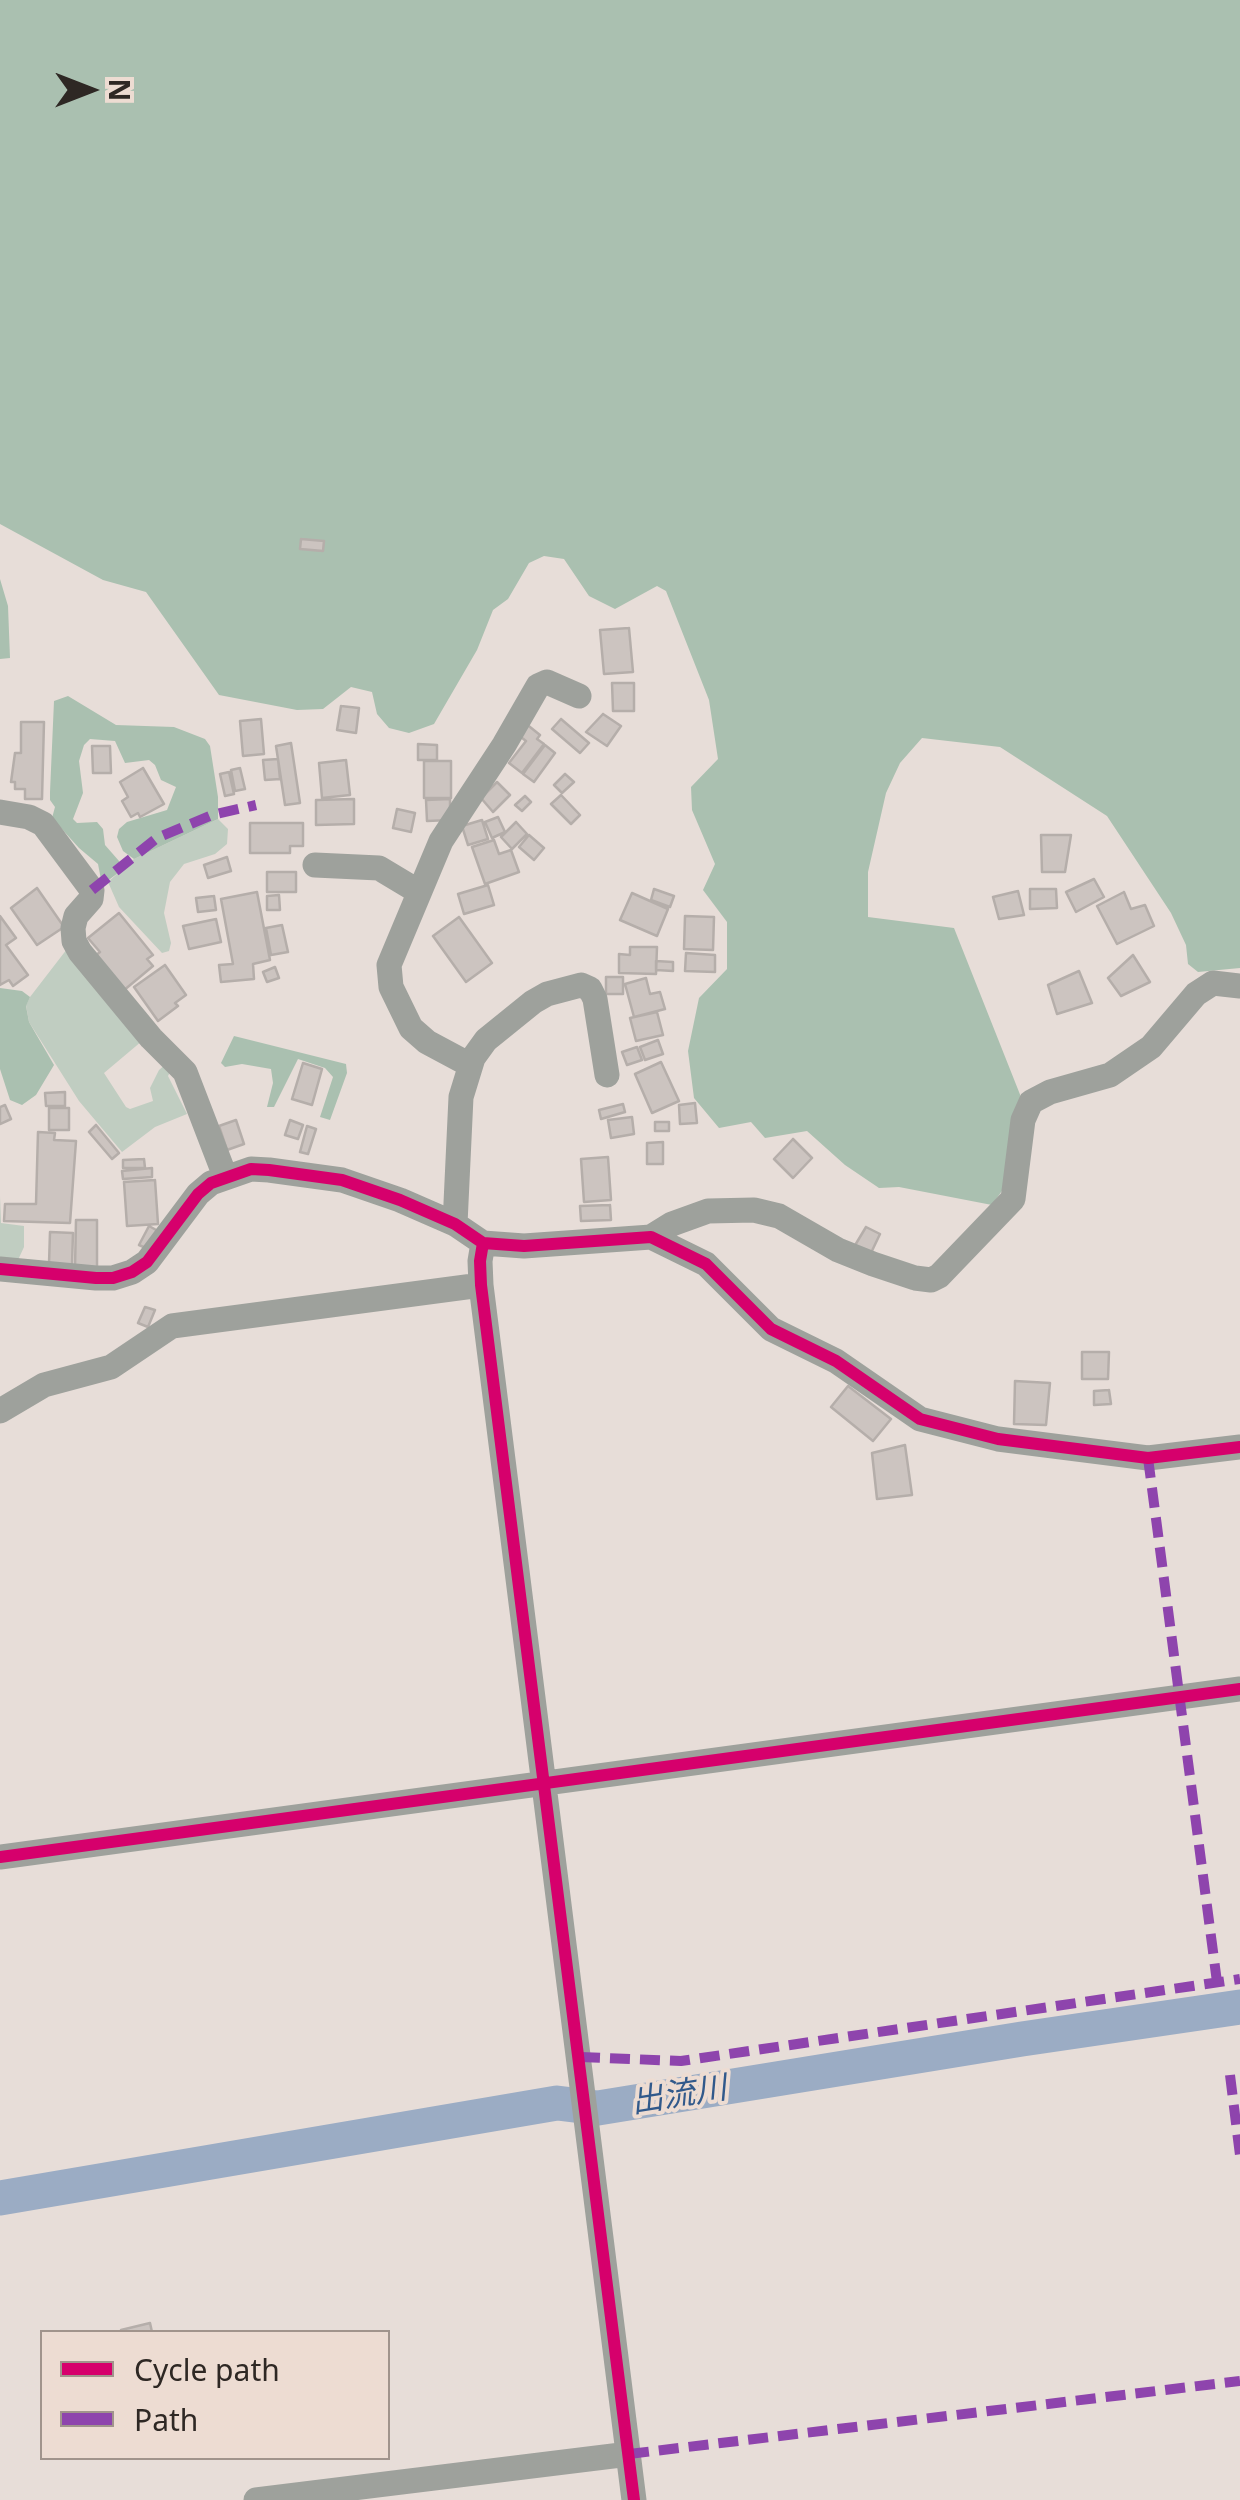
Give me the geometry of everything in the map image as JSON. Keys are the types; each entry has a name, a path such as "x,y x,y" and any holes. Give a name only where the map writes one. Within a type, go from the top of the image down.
{"street":[{"path":"470,1065 418,1036 403,1015 391,987 389,964 454,816 492,764 538,686 548,682 579,696"},
{"path":"0,812 42,824 92,890 91,899 76,916 74,941 139,1024 185,1072 225,1176"},
{"path":"315,866 379,868 420,892"},
{"path":"0,1269 96,1278 132,1272 147,1262 198,1194 225,1176 252,1169 342,1180 454,1224 483,1243 524,1246 652,1236 672,1224 708,1212 754,1210 779,1216 855,1257 932,1280 1013,1199 1023,1120 1031,1102 1050,1092 1110,1075 1151,1047 1196,994 1214,983 1240,986"},
{"path":"454,1224 460,1096 470,1065 486,1040 533,1002 581,985 595,999 607,1075"},
{"path":"652,1236 706,1264 771,1329 836,1361 920,1419 998,1439 1148,1458 1240,1447"},
{"path":"483,1243 481,1285 634,2500"},
{"path":"0,1411 44,1385 111,1366 172,1326 481,1285"},
{"path":"0,1857 1240,1689"},
{"path":"256,2500 629,2454"}],"green space":[{"path":"0,0 1240,0 1240,968 1198,972 1188,964 1186,945 1171,913 1107,816 1000,747 922,738 900,763 886,793 868,872 868,917 954,928 1021,1097 1013,1175 992,1205 899,1187 879,1188 845,1165 807,1131 765,1138 751,1122 719,1128 694,1098 688,1051 699,998 727,969 727,922 703,890 715,864 692,810 691,787 718,759 709,700 666,591 657,586 615,609 589,596 564,559 544,556 529,563 508,599 493,610 477,650 434,724 409,733 389,728 377,714 372,692 351,687 323,709 297,710 219,695 146,592 103,580 0,524"},
{"path":"0,579 8,606 10,658 0,659"},
{"path":"68,696 116,725 174,727 205,739 210,746 218,819 134,859 123,851 117,837 119,829 127,822 167,810 176,787 161,780 149,760 125,763 115,741 90,739 79,761 83,793 73,819 77,823 97,822 103,829 105,845 119,861 122,870 102,885 98,864 52,818 54,701"},
{"path":"218,819 228,829 227,844 215,854 184,864 170,882 164,913 171,943 169,951 162,953 119,907 108,882 134,859"},
{"path":"67,949 142,1041 104,1073 126,1107 153,1101 150,1088 166,1064 187,1114 155,1127 122,1152 79,1101 29,1022 26,1005 30,997"},
{"path":"0,988 22,991 30,997 26,1006 29,1022 54,1065 36,1095 22,1105 10,1100 0,1069"},
{"path":"234,1036 346,1064 347,1073 330,1120 320,1117 333,1077 325,1068 298,1059 274,1107 267,1107 273,1083 271,1069 242,1064 225,1067 221,1063"},
{"path":"0,1196 1,1223 24,1226 24,1247 18,1260 0,1259"}],"building":[{"path":"301,539 324,541 323,551 300,549"},
{"path":"629,628 633,672 604,674 600,630"},
{"path":"612,683 634,683 634,711 613,711"},
{"path":"341,706 359,708 356,733 337,730"},
{"path":"603,714 621,726 607,746 586,732"},
{"path":"261,719 264,754 243,756 240,721"},
{"path":"561,719 589,743 580,753 552,729"},
{"path":"21,722 44,722 42,799 25,799 25,789 15,789 15,782 11,782 15,753 21,753"},
{"path":"525,723 540,735 537,739 544,744 522,773 509,763 526,741 517,734"},
{"path":"291,743 300,803 285,805 276,746"},
{"path":"418,744 437,745 437,760 418,760"},
{"path":"545,745 555,753 534,782 523,774"},
{"path":"92,746 110,746 111,773 93,773"},
{"path":"278,759 280,779 265,780 263,760"},
{"path":"346,760 350,795 322,798 319,763"},
{"path":"424,761 451,761 451,798 424,798"},
{"path":"143,768 164,804 140,817 138,813 131,817 122,801 128,797 120,782"},
{"path":"240,768 245,789 235,791 231,770"},
{"path":"229,772 234,794 225,796 220,774"},
{"path":"565,774 574,782 562,793 554,785"},
{"path":"497,782 510,795 493,812 481,798"},
{"path":"561,795 580,815 571,824 551,804"},
{"path":"525,796 531,802 522,811 515,805"},
{"path":"354,799 354,824 316,825 316,800"},
{"path":"450,799 450,820 427,821 426,800"},
{"path":"397,809 415,813 411,832 393,828"},
{"path":"498,817 505,832 492,838 485,822"},
{"path":"482,820 488,839 468,845 462,826"},
{"path":"516,822 527,834 512,849 501,837"},
{"path":"250,823 303,823 303,846 290,846 290,853 250,853"},
{"path":"529,835 544,848 534,860 519,847"},
{"path":"1041,835 1071,835 1065,872 1042,872"},
{"path":"494,840 499,854 511,850 519,872 485,884 472,847"},
{"path":"227,857 231,871 208,878 204,865"},
{"path":"267,872 296,872 296,892 267,892"},
{"path":"1094,879 1104,897 1076,912 1066,892"},
{"path":"488,885 494,905 464,914 458,894"},
{"path":"37,888 64,927 37,945 11,908"},
{"path":"654,889 674,896 670,907 651,900"},
{"path":"1030,889 1056,889 1057,908 1030,909"},
{"path":"1018,891 1024,915 999,919 993,897"},
{"path":"257,892 270,960 253,964 254,979 221,982 219,965 233,964 221,899"},
{"path":"1124,892 1131,909 1145,905 1154,926 1117,944 1097,906"},
{"path":"632,893 668,909 657,936 620,920"},
{"path":"279,895 280,910 267,910 267,896"},
{"path":"214,896 216,910 198,912 196,898"},
{"path":"119,913 153,955 147,959 153,966 123,991 95,956 100,952 88,938"},
{"path":"0,916 16,938 6,945 28,975 13,986 9,980 0,985"},
{"path":"685,916 714,917 713,950 684,949"},
{"path":"459,917 492,963 466,982 433,936"},
{"path":"216,919 221,942 189,949 183,926"},
{"path":"282,925 288,952 271,955 266,928"},
{"path":"630,947 657,947 656,974 619,973 619,954 630,955"},
{"path":"686,953 715,955 715,972 685,971"},
{"path":"1133,955 1150,982 1121,996 1108,978"},
{"path":"656,961 673,962 673,971 656,970"},
{"path":"165,965 186,995 158,1021 134,987"},
{"path":"275,967 279,978 267,982 263,972"},
{"path":"1079,971 1092,1003 1057,1014 1048,985"},
{"path":"606,977 623,977 623,994 606,994"},
{"path":"646,978 650,994 660,992 665,1009 634,1017 625,984"},
{"path":"657,1012 663,1035 636,1041 630,1018"},
{"path":"658,1040 663,1054 645,1060 640,1047"},
{"path":"637,1047 642,1060 627,1065 622,1052"},
{"path":"661,1062 679,1101 652,1113 635,1074"},
{"path":"303,1063 322,1069 312,1105 292,1099"},
{"path":"65,1092 65,1106 46,1106 45,1093"},
{"path":"695,1103 697,1123 680,1124 679,1105"},
{"path":"623,1104 625,1112 601,1119 599,1110"},
{"path":"5,1105 11,1119 0,1124 0,1107"},
{"path":"49,1108 69,1108 69,1130 49,1130"},
{"path":"632,1117 634,1134 611,1138 608,1120"},
{"path":"236,1120 244,1144 227,1150 219,1126"},
{"path":"290,1120 303,1125 298,1139 285,1135"},
{"path":"655,1122 669,1122 669,1131 655,1131"},
{"path":"96,1125 119,1153 112,1159 89,1132"},
{"path":"307,1126 316,1129 308,1154 300,1152"},
{"path":"38,1132 55,1133 54,1140 76,1141 70,1223 4,1221 5,1204 36,1204"},
{"path":"793,1139 812,1158 793,1178 774,1159"},
{"path":"663,1142 663,1164 647,1164 647,1143"},
{"path":"608,1157 611,1200 584,1202 581,1159"},
{"path":"144,1159 145,1168 123,1168 123,1160"},
{"path":"152,1168 152,1177 123,1179 122,1171"},
{"path":"155,1180 158,1224 127,1226 124,1182"},
{"path":"610,1205 611,1220 581,1221 580,1206"},
{"path":"76,1220 97,1220 97,1268 75,1268"},
{"path":"149,1226 158,1231 148,1249 139,1245"},
{"path":"866,1227 880,1234 870,1255 854,1247"},
{"path":"50,1232 73,1233 72,1265 49,1264"},
{"path":"145,1307 155,1310 148,1327 138,1323"},
{"path":"1082,1352 1109,1352 1108,1379 1082,1379"},
{"path":"1015,1381 1050,1383 1046,1425 1014,1424"},
{"path":"848,1386 891,1419 873,1441 831,1407"},
{"path":"1109,1390 1111,1404 1094,1405 1094,1391"},
{"path":"905,1445 912,1495 877,1499 872,1453"},
{"path":"150,2323 152,2330 121,2330"}],"waterway":[{"name":"出流川","path":"0,2198 557,2103 598,2108 1240,2007"}],"marked path":[{"path":"92,890 157,838 212,815 256,805"},
{"path":"1148,1458 1217,1982"},
{"path":"580,2057 681,2061 1240,1979"},
{"path":"1230,2075 1240,2155"},
{"path":"629,2454 1240,2381"}],"cycle path":[{"path":"0,1269 113,1278 147,1262 198,1194 211,1183 251,1169 342,1180 455,1224 483,1243 524,1246 651,1237 706,1264 771,1329 836,1361 920,1419 998,1439 1148,1458 1240,1447"},
{"path":"483,1243 481,1285 634,2500"},
{"path":"0,1857 1240,1689"}]}
